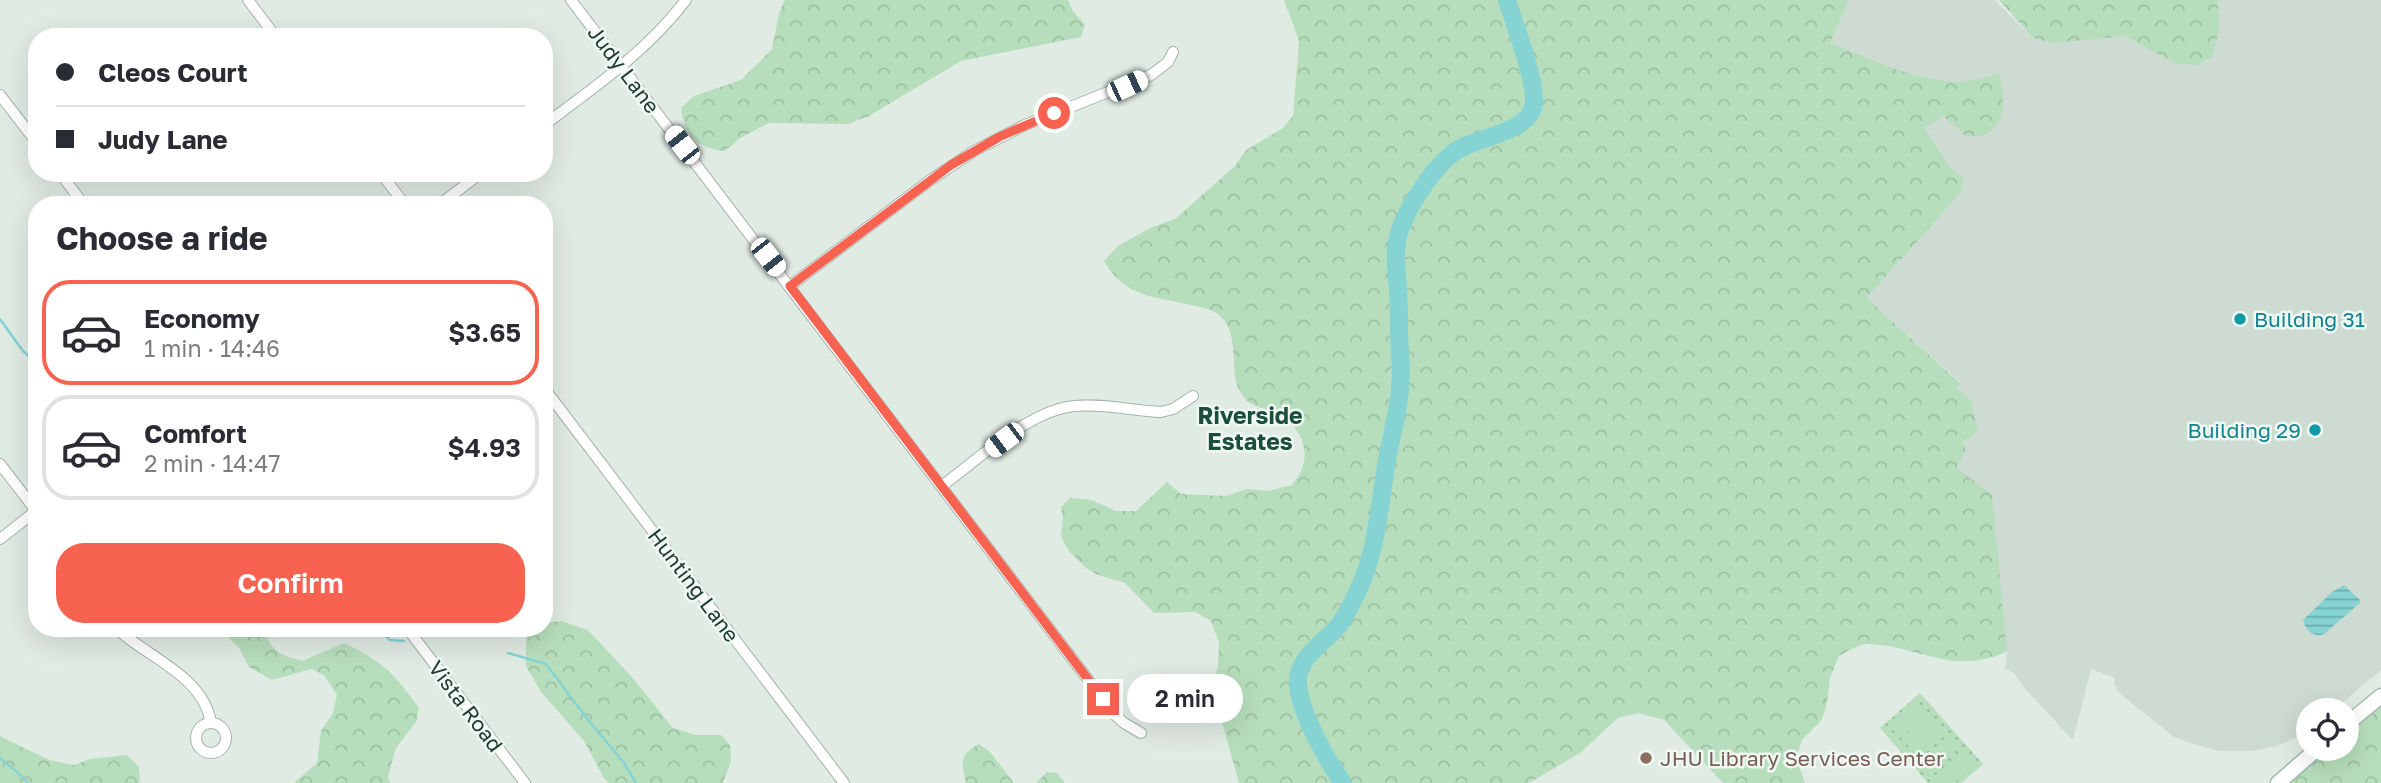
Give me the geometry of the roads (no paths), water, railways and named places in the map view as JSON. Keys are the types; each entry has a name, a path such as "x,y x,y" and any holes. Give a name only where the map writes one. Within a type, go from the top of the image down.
{"main road":[{"path":"2359,714 2381,695"},
{"path":"2278,783 2303,761"}],"street":[{"path":"248,0 269,28"},
{"name":"Judy Lane","path":"571,0 1115,715 1141,733"},
{"path":"553,118 622,66 667,23 686,0"},
{"path":"790,286 929,181 975,151 1025,125 1151,75 1168,62 1173,52"},
{"path":"0,95 28,131"},
{"path":"451,196 469,182"},
{"path":"942,486 1024,425 1050,412 1088,405 1161,412 1172,409 1193,396"},
{"name":"Hunting Lane","path":"553,400 844,783"},
{"path":"0,464 28,501"},
{"path":"0,539 28,517"},
{"path":"126,637 186,680 203,700 211,722"},
{"name":"Vista Road","path":"414,637 525,783"}],"water":[{"path":"2344,585 2360,603 2324,634 2316,635 2310,632 2303,620 2332,592"}],"waterway":[{"path":"1343,783 1308,720 1299,693 1299,673 1307,657 1334,631 1345,616 1360,586 1375,538 1400,386 1396,258 1401,227 1423,187 1446,159 1463,147 1523,122 1534,103 1528,67 1507,0"},
{"path":"0,319 28,355"},
{"path":"386,637 390,640 404,641"},
{"path":"508,653 546,664 624,763 636,783"},
{"path":"0,758 28,783"}],"place":[{"name":"Building 31","path":"2240,319"},
{"name":"Building 29","path":"2315,430"},
{"name":"JHU Library Services Center","path":"1646,758"}],"district":[{"name":"Riverside Estates","path":"1250,428"}]}
